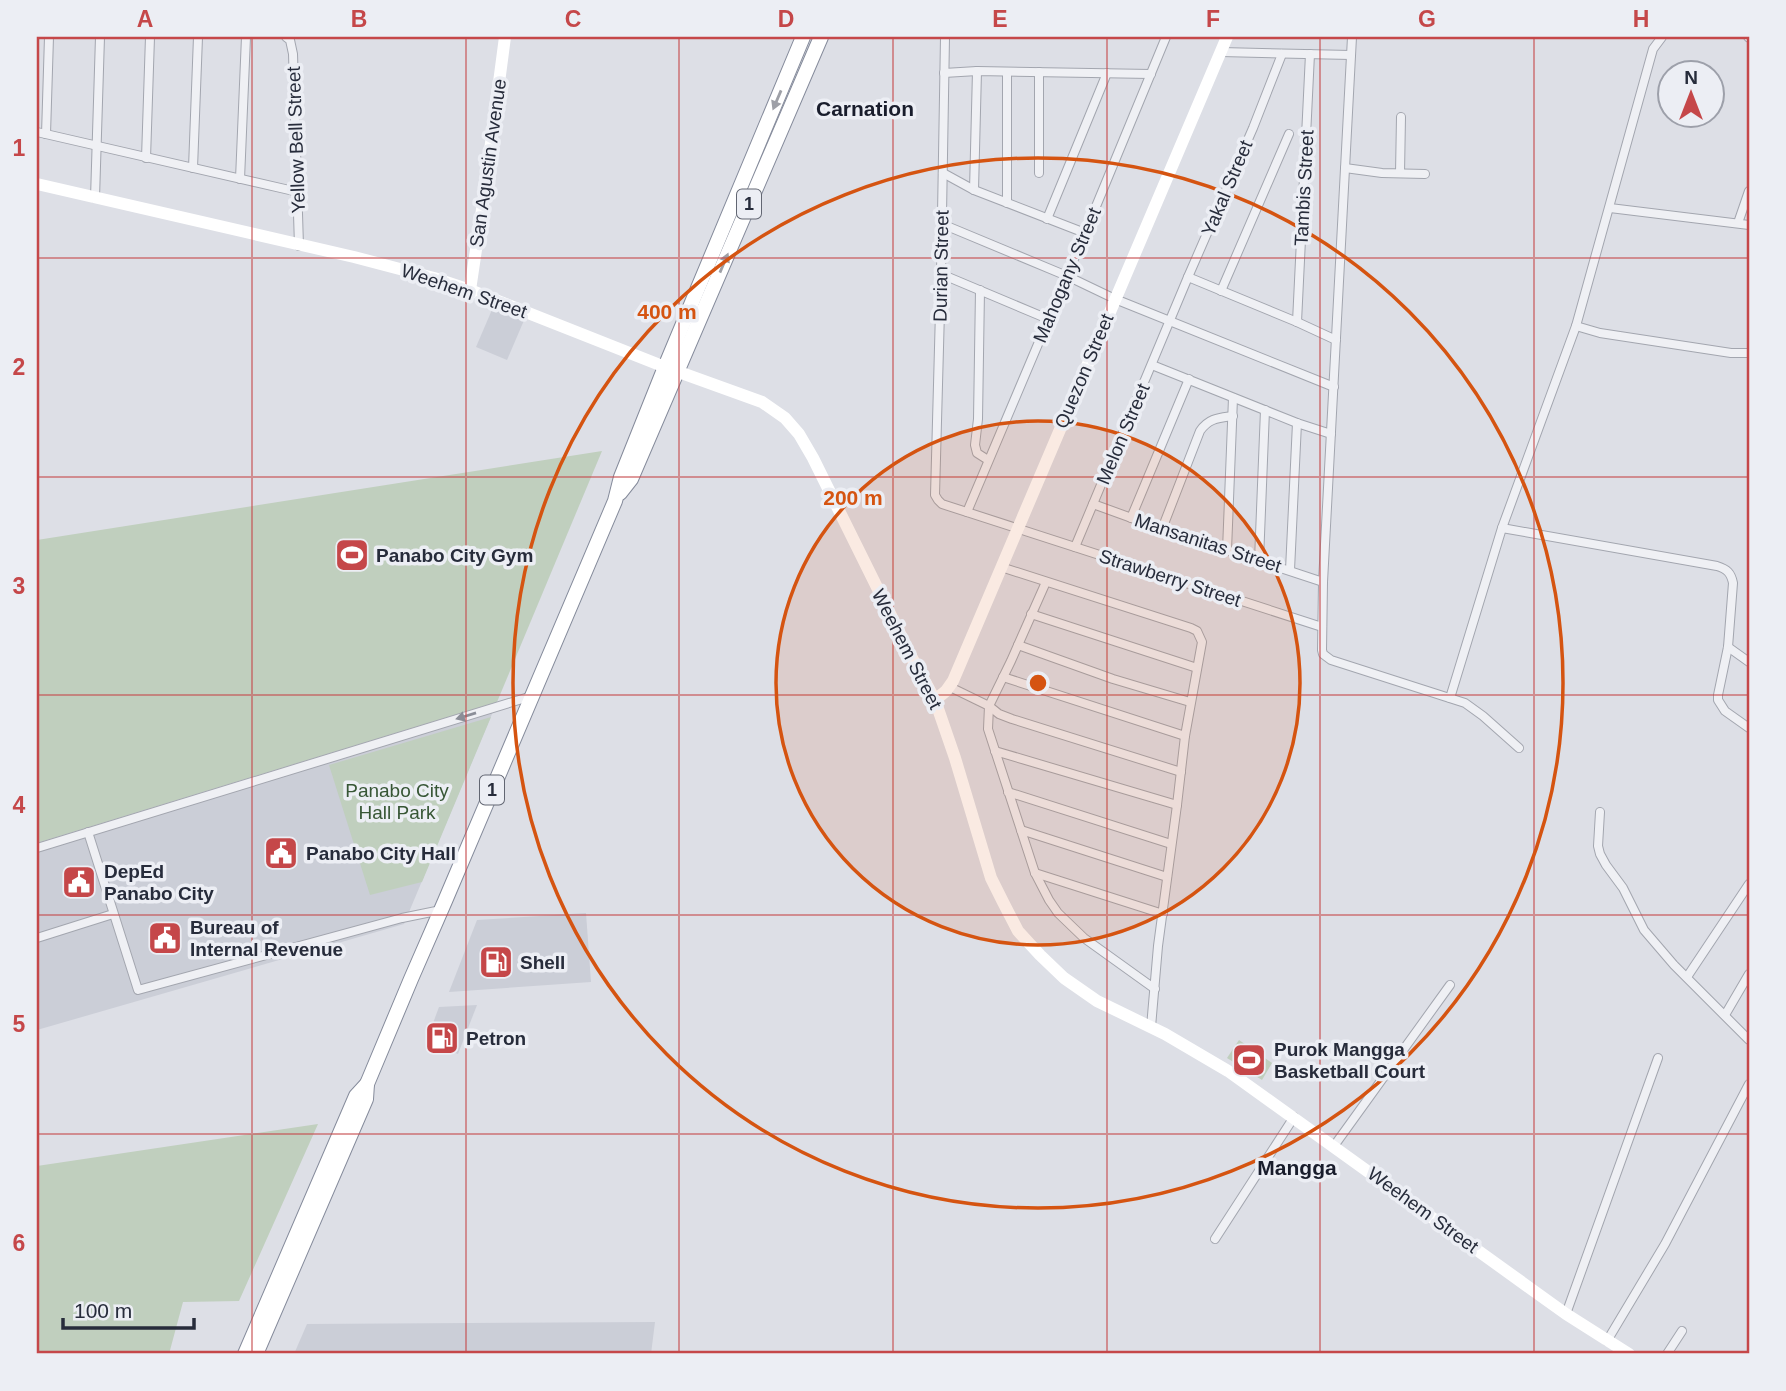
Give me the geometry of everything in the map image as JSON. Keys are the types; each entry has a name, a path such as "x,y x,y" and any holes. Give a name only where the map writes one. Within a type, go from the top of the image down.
{"highway":[{"name":"1","path":"671,369 803,37"},
{"name":"1","path":"245,1354 262,1325 366,1100 368,1084 618,495 621,477 821,37"},
{"name":"1","path":"256,1354 262,1325"}],"street":[{"path":"46,134 49,37"},
{"path":"95,198 100,37"},
{"path":"146,158 150,37"},
{"path":"193,168 198,37"},
{"path":"240,179 246,37"},
{"name":"Yellow Bell Street","path":"286,37 290,40 293,54 299,246"},
{"name":"San Agustin Avenue","path":"470,290 505,37"},
{"name":"Durian Street","path":"935,495 945,37"},
{"name":"Mahogany Street","path":"967,512 1166,37"},
{"name":"Quezon Street","path":"935,700 950,687 1227,37"},
{"path":"1352,37 1323,582 1322,650 1331,660 1465,703 1519,748"},
{"path":"1450,698 1502,528 1576,326 1653,49 1662,37"},
{"path":"1221,52 1351,55"},
{"name":"Yakal Street","path":"1171,321 1282,54"},
{"name":"Tambis Street","path":"1297,322 1310,54"},
{"path":"974,190 977,71"},
{"path":"944,72 1151,74"},
{"path":"1007,72 1007,203"},
{"path":"1039,72 1039,173"},
{"path":"1047,219 1107,73"},
{"path":"1400,173 1401,117"},
{"path":"37,132 298,192"},
{"path":"1221,291 1289,134"},
{"path":"1345,169 1425,174"},
{"path":"943,173 974,190 1086,233"},
{"name":"Weehem Street","path":"37,184 434,278 762,402 785,418 799,433 813,458 866,568 935,700 991,877 1018,931 1040,955 1079,989 1228,1071 1566,1314 1629,1354"},
{"path":"1738,223 1749,191"},
{"path":"1609,208 1749,225"},
{"path":"942,224 1068,276 1115,299 1334,387"},
{"path":"941,274 1048,319"},
{"path":"1188,277 1336,340"},
{"path":"979,290 978,419 975,444 977,453 988,460"},
{"name":"Melon Street","path":"1075,547 1171,321"},
{"path":"1576,326 1600,334 1731,353 1749,353"},
{"path":"1152,365 1331,434"},
{"path":"1130,518 1189,379"},
{"path":"1227,550 1233,398"},
{"path":"1259,560 1265,410"},
{"path":"1162,529 1204,426 1213,419 1233,416"},
{"path":"1290,570 1297,423"},
{"name":"Strawberry Street","path":"935,495 942,504 1322,627"},
{"name":"Mansanitas Street","path":"1093,504 1323,582"},
{"path":"1502,528 1726,569 1733,583 1727,647 1718,701 1725,711 1749,728"},
{"path":"1001,567 1197,631 1202,642 1185,736 1158,946 1151,1027"},
{"path":"1046,582 989,706 989,729 1035,873 1049,900 1058,913 1084,938 1155,989"},
{"path":"1031,614 1197,668"},
{"path":"1018,645 1190,702"},
{"path":"1727,647 1749,662"},
{"path":"1003,677 1185,736"},
{"path":"950,687 1012,719 1181,772"},
{"path":"37,848 531,696"},
{"path":"995,751 1177,805"},
{"path":"1008,792 1171,844"},
{"path":"1600,812 1600,854 1623,888 1649,937 1749,1040"},
{"path":"1021,831 1167,877"},
{"path":"88,832 138,990 402,918 441,911"},
{"path":"1035,873 1163,914"},
{"path":"1687,977 1749,884"},
{"path":"37,938 113,914"},
{"path":"1725,1014 1749,974"},
{"path":"1334,1146 1450,985"},
{"path":"1566,1314 1658,1058"},
{"path":"1607,1340 1665,1244 1746,1097 1749,1084"},
{"path":"1215,1239 1294,1117"},
{"path":"1667,1354 1682,1331"}],"shaded area":[{"path":"494,305 525,318 507,360 476,347"},
{"path":"497,702 404,924 37,1030 37,843"},
{"path":"586,913 591,982 449,992 477,920"},
{"path":"477,1005 458,1054 426,1042 439,1007"},
{"path":"655,1322 651,1354 294,1354 307,1324"}],"green space":[{"path":"602,451 497,702 37,843 37,540"},
{"name":"Panabo City Hall Park","path":"491,717 422,882 370,895 329,765"},
{"name":"Purok Mangga Basketball Court","path":"1239,1040 1272,1063 1262,1080 1227,1058"},
{"path":"318,1124 239,1301 183,1302 169,1354 37,1354 37,1166"}],"place":[{"name":"Panabo City Gym","path":"352,555"},
{"name":"Panabo City Hall","path":"281,853"},
{"name":"DepEd Panabo City","path":"79,882"},
{"name":"Bureau of Internal Revenue","path":"165,938"},
{"name":"Shell","path":"496,962"},
{"name":"Petron","path":"442,1038"},
{"name":"Purok Mangga Basketball Court","path":"1249,1060"}],"district":[{"name":"Carnation","path":"865,108"},
{"name":"Mangga","path":"1297,1167"}]}
